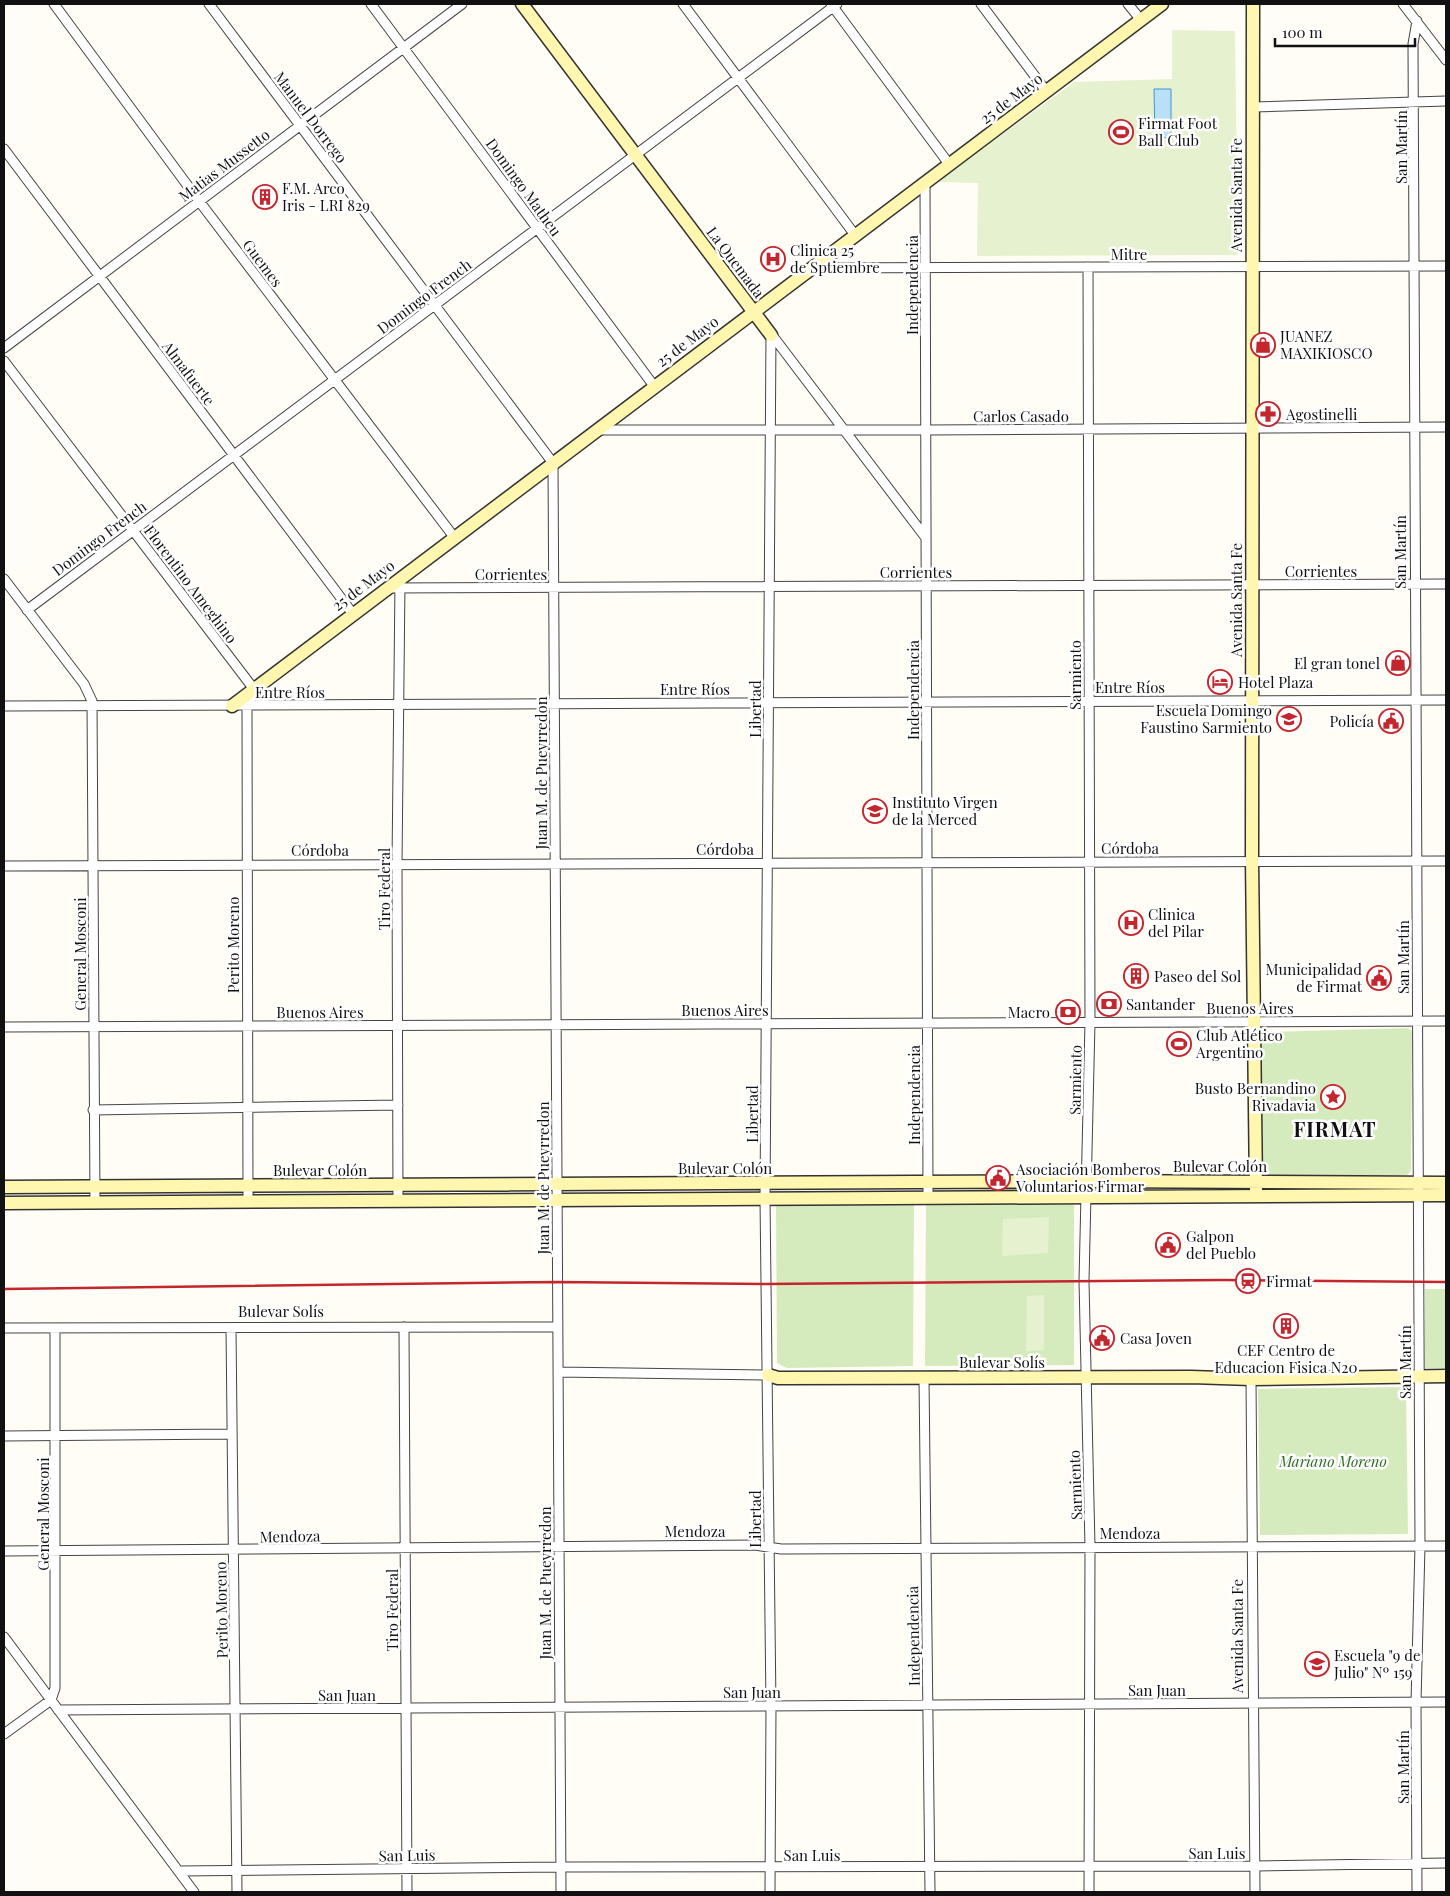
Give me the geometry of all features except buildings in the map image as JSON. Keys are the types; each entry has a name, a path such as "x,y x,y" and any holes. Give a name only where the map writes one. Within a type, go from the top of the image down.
{"street":[{"name":"Guemes","path":"54,4 199,201 454,537"},
{"name":"Manuel Dorrego","path":"209,4 553,463"},
{"name":"Domingo Matheu","path":"371,4 654,386"},
{"name":"Matias Mussetto","path":"4,348 462,4"},
{"name":"La Quemada","path":"522,4 926,538"},
{"path":"683,4 855,235"},
{"path":"981,4 1046,92"},
{"path":"1128,4 1141,20"},
{"name":"25 de Mayo","path":"232,706 386,588 400,583 454,537 1162,4"},
{"name":"Avenida Santa Fe","path":"1253,4 1252,861 1256,1196"},
{"path":"1403,4 1446,60"},
{"name":"Domingo French","path":"27,610 833,5"},
{"path":"833,5 949,164"},
{"name":"San Martín","path":"1416,21 1413,44 1415,102 1413,427 1420,1546 1416,1702 1417,1892"},
{"path":"1252,106 1446,101"},
{"name":"Almafuerte","path":"4,149 352,614"},
{"name":"Independencia","path":"925,182 928,1198"},
{"name":"Mitre","path":"812,268 1446,266"},
{"name":"Sarmiento","path":"1088,267 1090,1022 1086,1181 1085,1378 1090,1547 1089,1892"},
{"name":"Libertad","path":"770,1892 771,1706 766,1024 771,335"},
{"name":"Florentino Ameghino","path":"4,361 266,705"},
{"name":"Carlos Casado","path":"596,430 926,430 1446,426"},
{"name":"Juan M. de Pueyrredon","path":"553,463 561,1892"},
{"path":"4,579 89,691 92,706"},
{"name":"Corrientes","path":"400,583 554,587 1446,584"},
{"name":"Tiro Federal","path":"398,1202 397,864 400,583"},
{"name":"Perito Moreno","path":"248,1202 248,706 254,689"},
{"name":"Entre Ríos","path":"4,706 1446,700"},
{"name":"General Mosconi","path":"92,706 94,1202"},
{"name":"Córdoba","path":"4,866 1446,861"},
{"name":"Buenos Aires","path":"4,1026 1446,1021"},
{"path":"93,1110 398,1105"},
{"name":"Bulevar Colón","path":"4,1187 928,1184 1086,1181 1256,1182 1419,1189 1446,1195"},
{"name":"Bulevar Colón","path":"4,1203 1256,1196 1419,1189 1446,1183"},
{"name":"Tiro Federal","path":"404,1327 407,1892"},
{"name":"Bulevar Solís","path":"4,1328 557,1327"},
{"name":"General Mosconi","path":"51,1700 55,1688 57,1551 55,1328"},
{"name":"Perito Moreno","path":"231,1328 238,1892"},
{"name":"Bulevar Solís","path":"558,1372 768,1376 778,1378 924,1379 1251,1379 1446,1376"},
{"name":"Independencia","path":"924,1379 930,1892"},
{"name":"Avenida Santa Fe","path":"1251,1379 1255,1892"},
{"path":"4,1436 232,1434"},
{"name":"Mendoza","path":"4,1551 756,1545 781,1550 1446,1546"},
{"path":"4,1637 194,1892"},
{"path":"4,1734 51,1700"},
{"name":"San Juan","path":"58,1710 1446,1702"},
{"name":"San Luis","path":"179,1871 560,1867 930,1868 1255,1866 1446,1863"}],"green space":[{"name":"Firmat Foot Ball Club","path":"1172,30 1235,31 1238,255 977,256 978,183 936,182 986,146 986,139 996,139 1074,82 1172,79"},
{"path":"1408,1028 1412,1031 1411,1171 1407,1175 1268,1176 1260,1171 1259,1040 1267,1032"},
{"path":"776,1204 914,1204 913,1366 787,1368 777,1363"},
{"path":"926,1204 1074,1205 1074,1365 925,1366"},
{"path":"1049,1217 1048,1253 1002,1256 1003,1219"},
{"path":"1425,1289 1446,1289 1446,1368 1425,1368"},
{"path":"1044,1295 1044,1350 1026,1351 1027,1296"},
{"name":"Mariano Moreno","path":"1406,1387 1408,1534 1260,1535 1258,1389"}],"water":[{"path":"1154,89 1171,89 1171,139 1162,137 1155,139"}],"railway":[{"path":"4,1289 557,1282 766,1284 1221,1280 1446,1282"}],"place":[{"name":"Firmat Foot Ball Club","path":"1121,132"},
{"name":"F.M. Arco Iris - LRI 829","path":"265,197"},
{"name":"Clinica 25 de Sptiembre","path":"773,259"},
{"name":"JUANEZ MAXIKIOSCO","path":"1263,345"},
{"name":"Agostinelli","path":"1268,414"},
{"name":"El gran tonel","path":"1398,663"},
{"name":"Hotel Plaza","path":"1220,682"},
{"name":"Escuela Domingo Faustino Sarmiento","path":"1289,719"},
{"name":"Policía","path":"1391,721"},
{"name":"Instituto Virgen de la Merced","path":"875,811"},
{"name":"Clinica del Pilar","path":"1131,923"},
{"name":"Paseo del Sol","path":"1136,976"},
{"name":"Municipalidad de Firmat","path":"1379,978"},
{"name":"Santander","path":"1109,1004"},
{"name":"Macro","path":"1068,1012"},
{"name":"Club Atlético Argentino","path":"1179,1044"},
{"name":"Busto Bernandino Rivadavia","path":"1333,1097"},
{"name":"Asociación Bomberos Voluntarios Firmar","path":"998,1178"},
{"name":"Galpon del Pueblo","path":"1168,1245"},
{"name":"Firmat","path":"1248,1281"},
{"name":"CEF Centro de Educacion Fisica N20","path":"1286,1326"},
{"name":"Casa Joven","path":"1102,1338"},
{"name":"Escuela \"9 de Julio\" Nº 159","path":"1317,1664"}],"district":[{"name":"FIRMAT","path":"1335,1128"}]}
